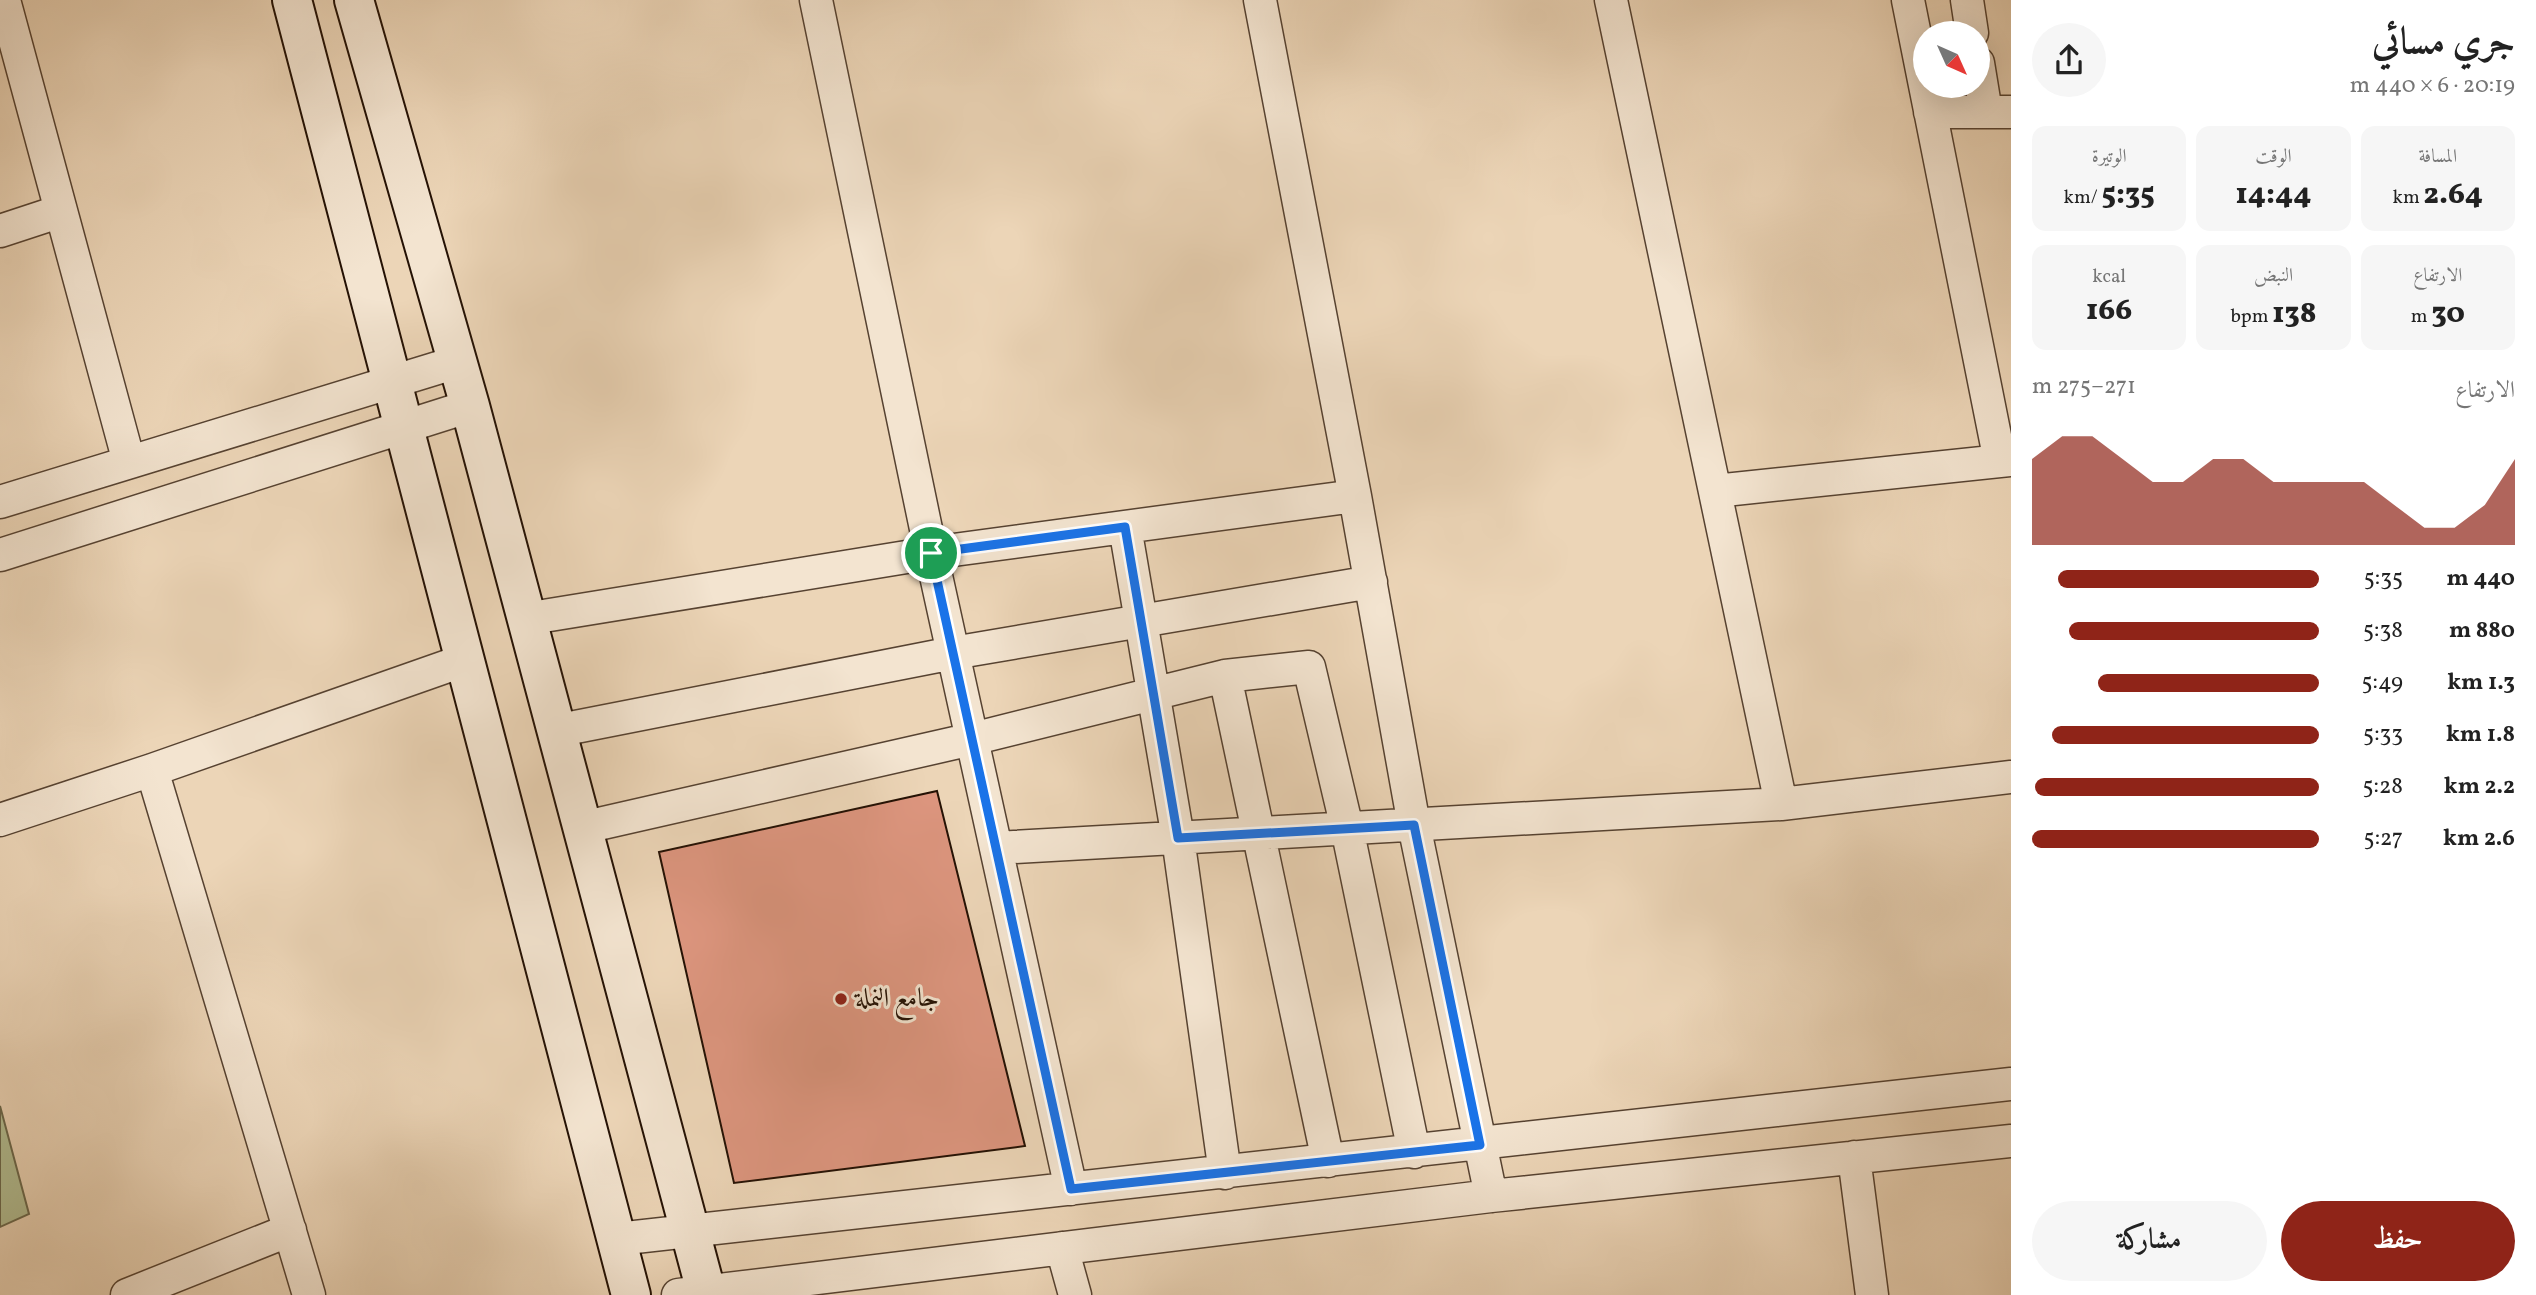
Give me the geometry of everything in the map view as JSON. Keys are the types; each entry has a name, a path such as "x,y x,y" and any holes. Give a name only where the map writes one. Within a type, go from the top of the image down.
{"street":[{"path":"4,0 129,462"},
{"path":"292,0 631,1295"},
{"path":"354,0 470,406 690,1231 697,1294 1491,1196 2011,1141"},
{"path":"816,0 931,553 1071,1189"},
{"path":"1260,0 1356,496 1414,825 1491,1196"},
{"path":"1611,0 1781,804"},
{"path":"1715,491 2005,460 1908,0"},
{"path":"1967,0 1970,21"},
{"path":"1930,112 1998,112 1990,92"},
{"path":"0,231 61,211"},
{"path":"0,502 457,362"},
{"path":"0,555 470,406"},
{"path":"525,619 931,553 1356,496"},
{"path":"1125,527 1178,838 1225,1173"},
{"path":"555,731 953,653 1371,582"},
{"path":"0,820 466,660"},
{"path":"581,828 972,739 1225,676 1309,667 1347,828 1415,1152"},
{"path":"1225,676 1328,1161"},
{"path":"152,770 309,1295"},
{"path":"996,848 1781,804 2011,777"},
{"path":"617,1239 2011,1084"},
{"path":"1854,1157 1872,1295"},
{"path":"127,1295 290,1230"},
{"path":"1062,1248 1075,1295"}],"green space":[{"path":"0,1106 29,1214 0,1227"}],"building":[{"name":"جامع النملة","path":"937,791 1025,1146 734,1183 659,852"}],"place":[{"name":"جامع النملة","path":"841,999"}],"route":[{"path":"1125,527 1178,838 1414,825 1480,1145 1071,1189 931,553 1125,527"}]}
